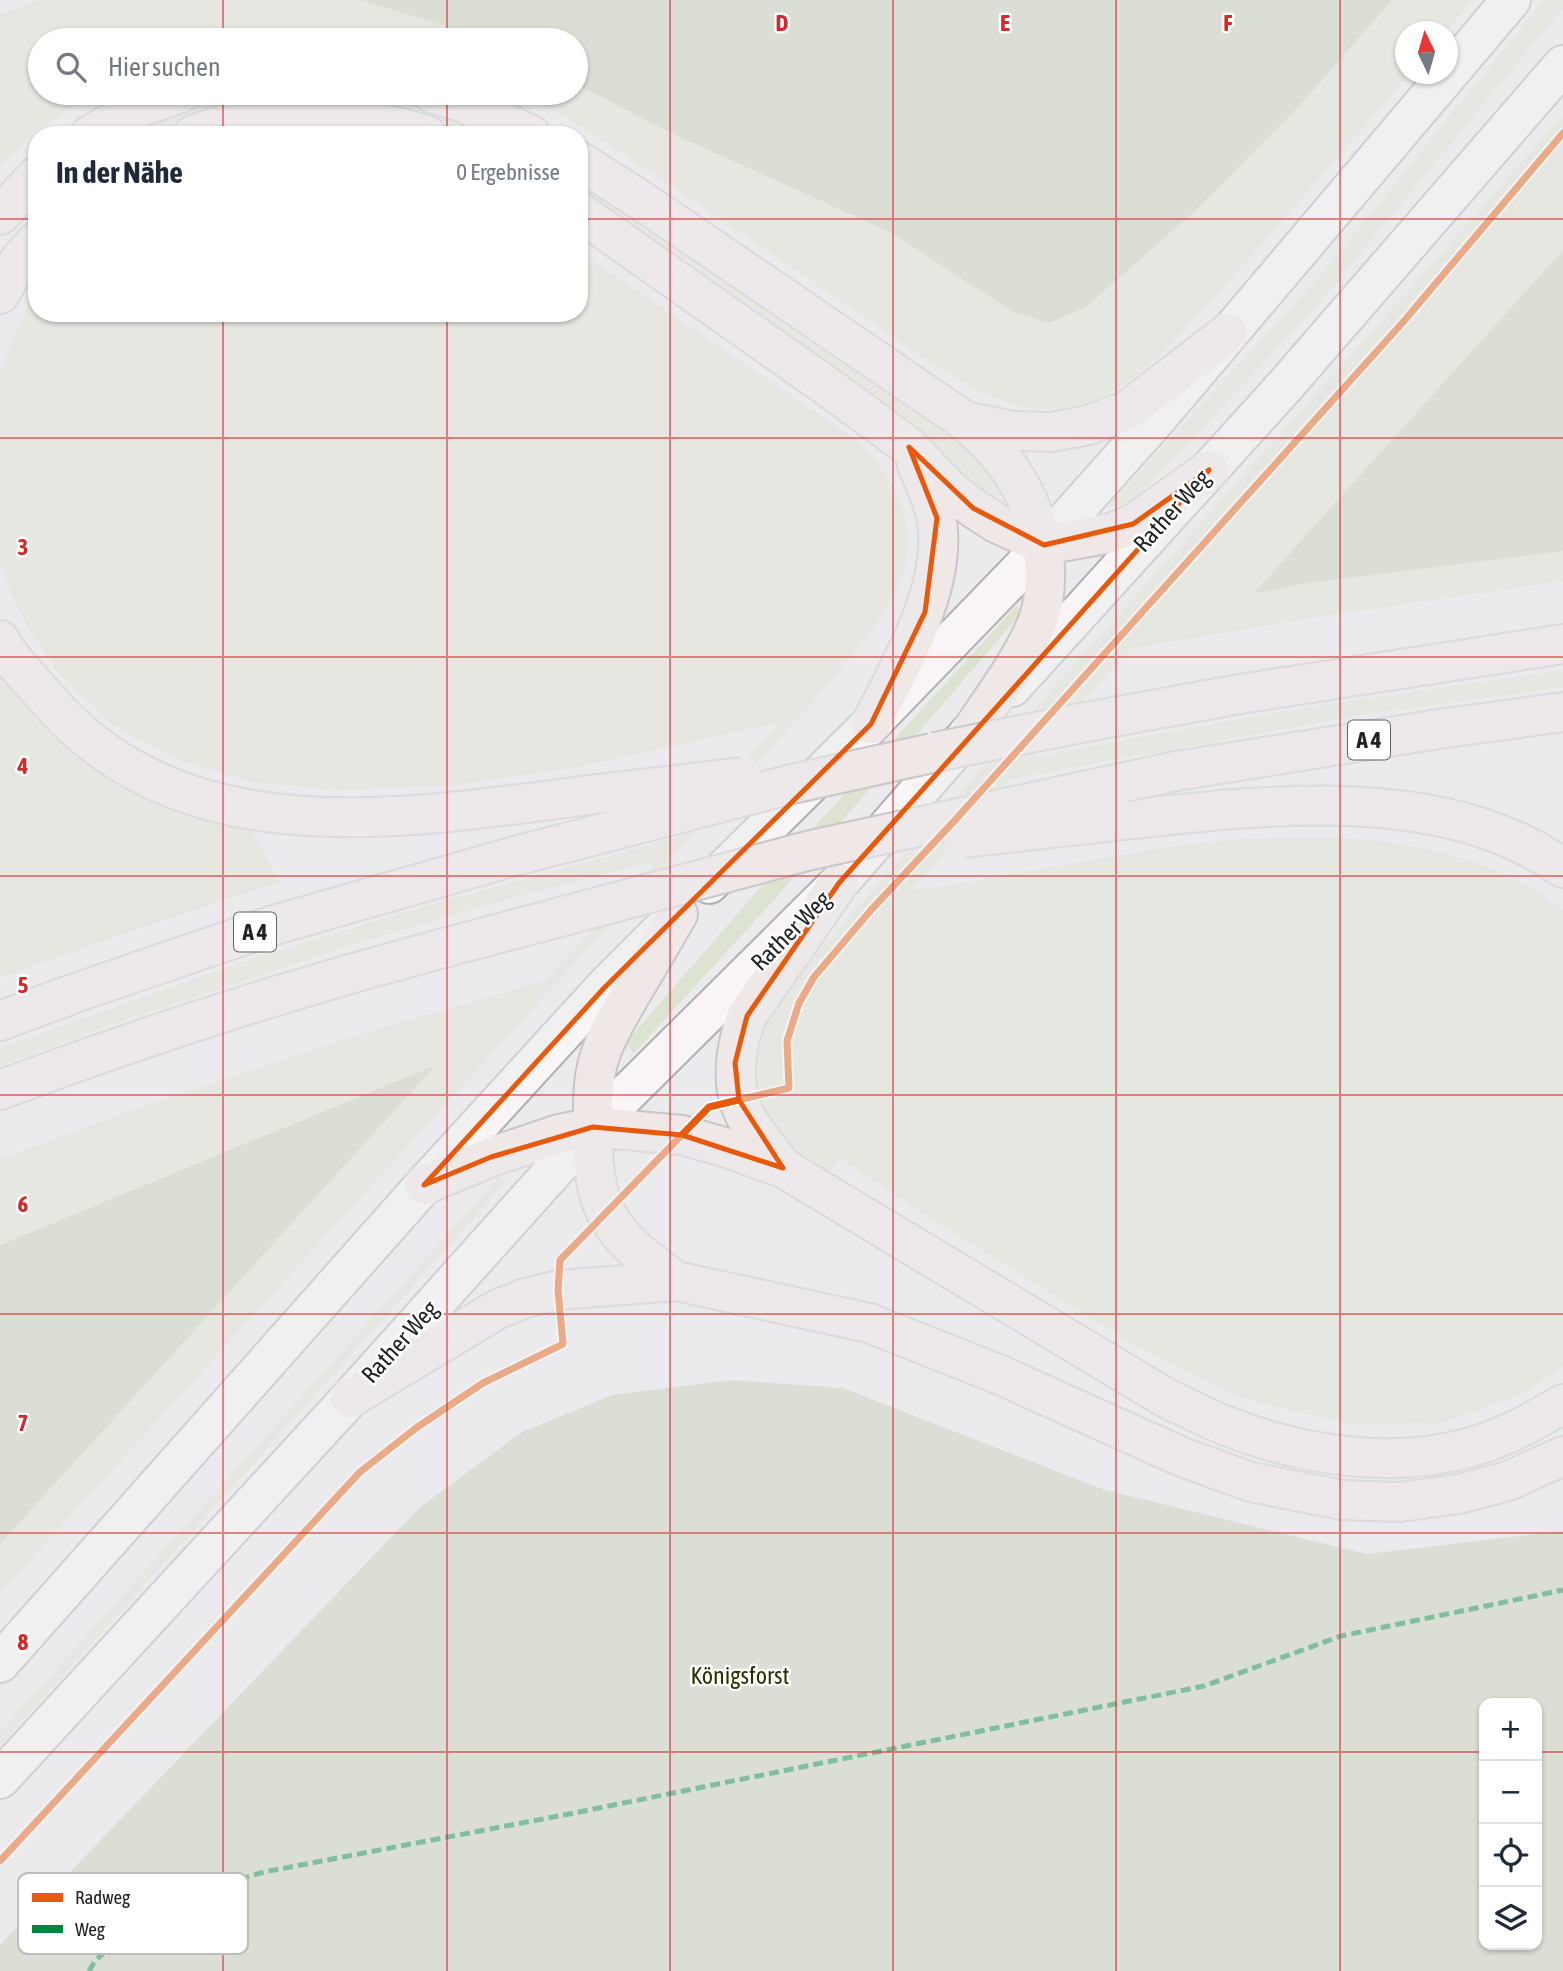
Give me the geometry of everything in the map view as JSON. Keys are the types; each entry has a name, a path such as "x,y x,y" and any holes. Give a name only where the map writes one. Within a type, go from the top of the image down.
{"highway":[{"path":"106,126 147,105"},
{"path":"468,105 512,126"},
{"path":"216,126 267,116 316,114 386,126"},
{"path":"588,167 965,421 993,448 1021,487 1044,545 1045,580 1038,621 972,730"},
{"path":"0,215 28,185"},
{"path":"588,218 835,391 909,447 950,490 973,508 996,523 1044,545 1111,533 1133,524 1209,470"},
{"path":"0,294 18,262 28,251"},
{"path":"965,421 1013,431 1051,432 1089,425 1128,410 1228,333"},
{"path":"871,724 915,635 933,583 938,541 937,518 931,496 909,447"},
{"path":"0,640 62,718 99,750 140,775 185,793 282,816 336,819 453,813 934,753"},
{"name":"A 4","path":"0,1021 271,926 515,856 792,785 1086,722 1240,694 1563,644"},
{"name":"A 4","path":"0,1090 241,1006 429,952 811,850 1176,771 1563,712"},
{"path":"811,850 1004,835 1226,809 1299,805 1380,809 1451,818 1502,836 1550,859 1563,869"},
{"path":"783,1168 746,1117 739,1100 735,1063 739,1037 747,1016 839,883"},
{"path":"677,1281 637,1252 605,1213 595,1183 592,1154 593,1092 598,1061 607,1038 678,914"},
{"path":"424,1185 491,1157 559,1134 593,1128 682,1135 783,1168 1166,1398 1225,1426 1294,1447 1351,1457 1412,1458 1471,1447 1524,1426 1563,1404"},
{"path":"350,1398 498,1309 526,1298 558,1290 677,1281 869,1323 998,1374 1182,1457 1251,1482 1342,1500 1399,1502 1459,1494 1508,1481 1563,1456"}],"main road":[{"path":"0,1662 424,1185 605,987 871,724 1044,545 1159,416 1511,0"},
{"name":"Rather Weg","path":"0,1779 350,1398 593,1128 839,883 972,730 1209,470 1426,225 1563,65"}],"highlighted area":[{"path":"909,447 973,508 1044,545 1133,524 1209,470 839,883 747,1016 735,1063 739,1100 783,1168 682,1135 593,1127 491,1157 424,1185 605,987 871,724 925,612 937,518"}],"green space":[{"path":"40,0 360,0 452,28 28,28 28,105 75,105 42,126 28,126 28,138 0,166 0,14"},
{"path":"360,0 1392,0 1302,103 1194,212 1087,306 1049,323 1011,311 892,233 675,135 588,90 588,28 452,28"},
{"path":"1392,0 1472,0 1454,21 1395,21 1395,84 1401,84 1260,246 1164,351 1128,383 1103,397 1054,409 1016,405 974,388 953,376 588,131 588,126 579,126 543,105 588,105 588,90 675,135 892,233 1011,311 1087,306 1194,212 1302,103"},
{"path":"1544,0 1563,0 1563,8 1318,305 1132,503 1107,507 1323,273"},
{"path":"179,105 431,105 486,126 199,117 175,126 129,126"},
{"path":"1563,115 1563,250 1254,593 1308,583 1563,551 1563,581 1311,618 1130,649 1032,757 1307,707 1563,670 1563,687 1354,716 1011,779 912,889 953,885 1187,845 1255,838 1348,838 1441,852 1486,866 1526,885 1563,910 1563,1366 1521,1395 1441,1423 1347,1424 1245,1399 1139,1348 928,1217 840,1158 828,1176 770,1127 751,1082 757,1032 786,987"},
{"path":"588,184 936,420 968,449 996,481 1010,507 1007,509 588,208"},
{"path":"1563,250 1563,551 1308,583 1253,594"},
{"path":"588,257 858,441 884,472 894,490 902,508 907,546 905,566 891,601 871,632 811,704 0,1593 0,1544 435,1066 0,1245 0,1159 140,1107 357,1035 546,980 655,861 509,899 352,945 111,1025 0,1066 0,1048 242,962 418,908 676,838 781,722 580,767 447,786 333,790 252,782 177,760 110,723 56,671 16,607 0,561 0,370 28,304 28,322 588,322"},
{"path":"1016,606 1023,611 774,900 634,1053 626,1042 795,848"},
{"path":"0,666 248,825 280,882 0,978"},
{"path":"436,1065 0,1544 0,1245"},
{"path":"498,1178 506,1182 0,1746 0,1732"},
{"name":"Königsforst","path":"731,1380 843,1388 1105,1490 1367,1554 1563,1531 1563,1971 0,1971 0,1945 18,1926 18,1954 248,1954 248,1873 69,1873 419,1508 522,1432 612,1395"}],"marked path":[{"path":"248,1877 1204,1686 1341,1636 1563,1590"},
{"path":"89,1971 103,1954"}],"cycle path":[{"path":"0,1861 360,1472 416,1428 483,1383 563,1344 558,1290 560,1260 709,1107 789,1088 787,1041 799,1003 814,977 871,910 1404,321 1563,133"}]}
